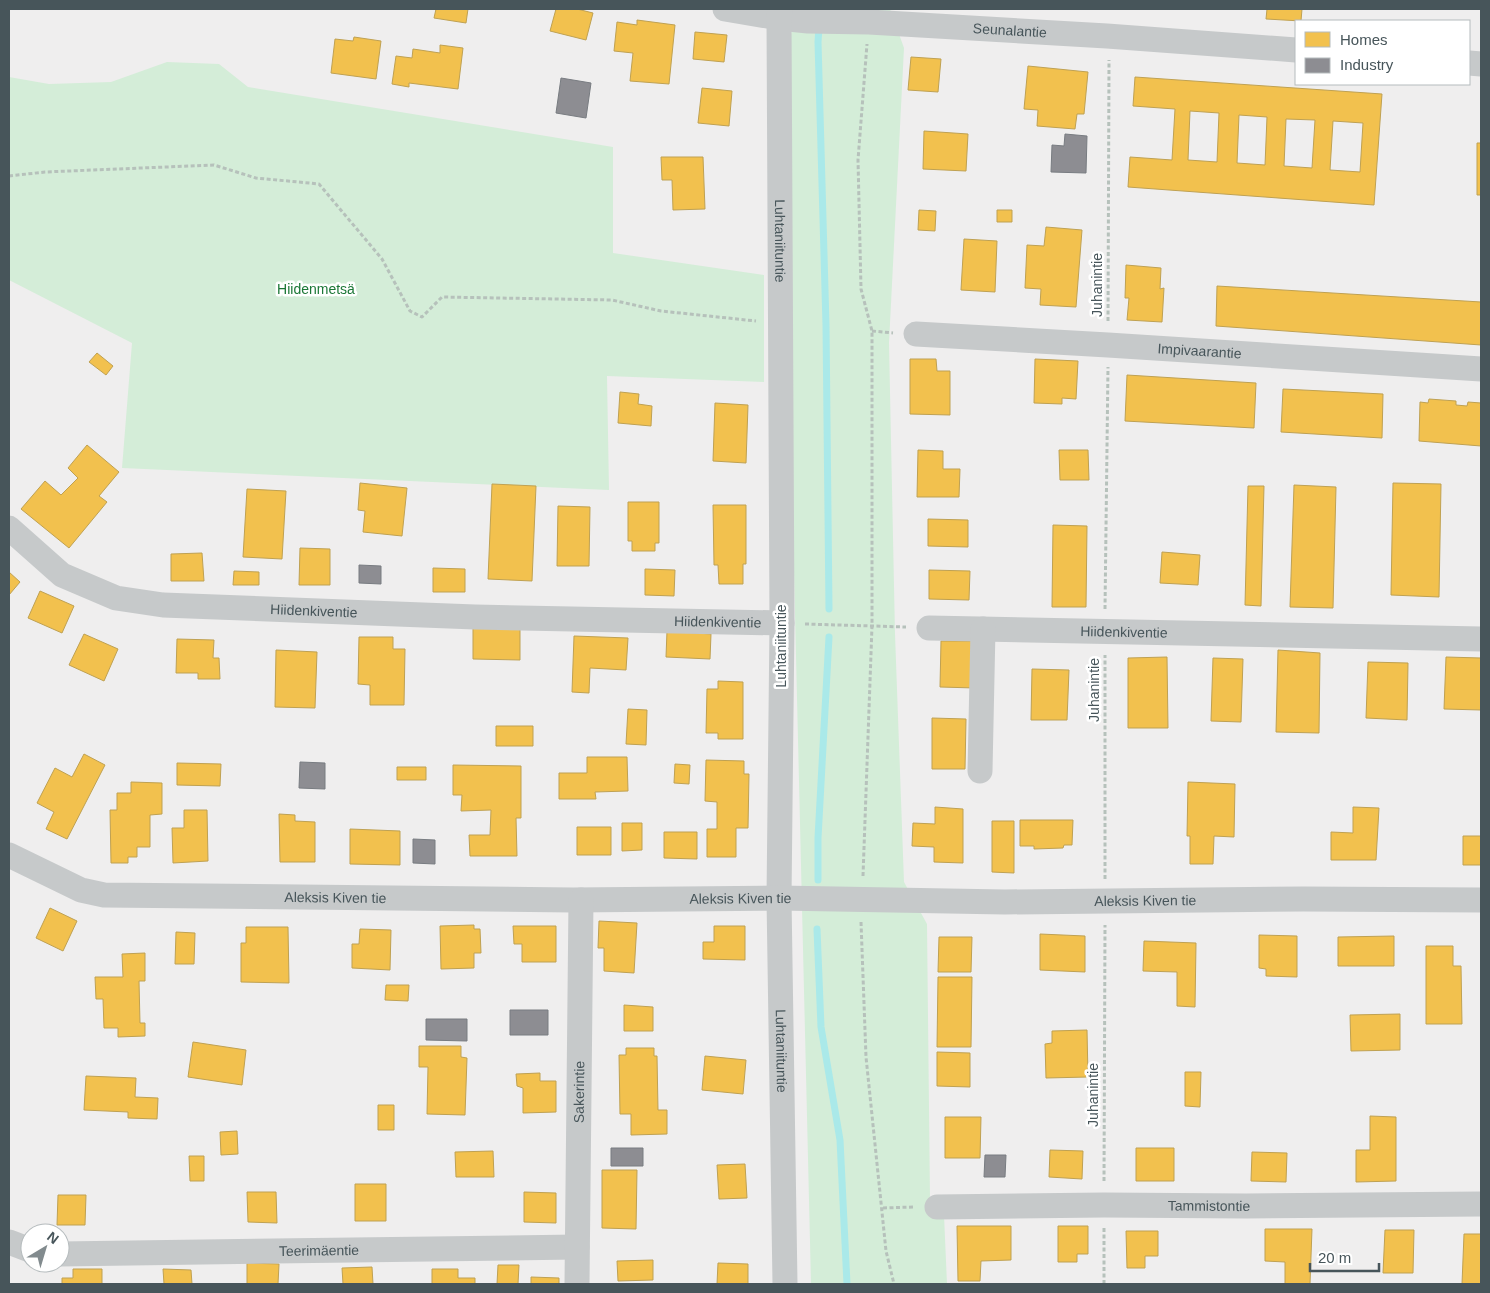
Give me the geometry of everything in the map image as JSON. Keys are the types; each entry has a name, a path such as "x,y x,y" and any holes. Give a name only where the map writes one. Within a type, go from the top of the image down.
{"street":[{"name":"Seunalantie","path":"725,9 780,14 808,20 833,22 869,22 1107,36 1295,50"},
{"name":"Luhtaniituntie","path":"780,14 779,323 782,624 779,898 785,1284"},
{"name":"Impivaarantie","path":"916,334 1481,369"},
{"name":"Hiidenkiventie","path":"9,528 62,575 116,598 163,605 475,617 782,624"},
{"name":"Hiidenkiventie","path":"929,628 1481,639"},
{"path":"980,771 983,629"},
{"name":"Aleksis Kiven tie","path":"9,855 82,890 104,895 581,900 779,898 1005,902 1303,899 1481,900"},
{"name":"Sakerintie","path":"577,1284 581,900"},
{"name":"Tammistontie","path":"938,1206 1481,1204"},
{"name":"Teerimäentie","path":"70,1254 577,1247"}],"path":[{"path":"869,22 858,160 861,289 872,331 872,626 861,916 866,1057 886,1250 894,1284"},
{"name":"Juhanintie","path":"1104,1284 1105,632 1109,56 1107,36"},
{"path":"9,176 45,172 214,165 256,178 319,184 382,259 410,311 422,317 442,297 612,300 669,312 779,323"},
{"name":"Hiidenkiventie","path":"782,624 929,628"},
{"path":"883,1208 938,1206"}],"green space":[{"path":"795,9 890,9 904,48 889,343 895,634 904,882 927,924 930,1200 944,1215 947,1284 811,1284 793,530 789,48"},
{"name":"Hiidenmetsä","path":"167,62 219,64 248,87 613,147 613,253 764,275 764,382 607,376 609,490 122,468 132,343 9,280 9,77 49,84 111,82"}],"building: Homes":[{"path":"436,9 468,9 466,23 434,18"},
{"path":"556,9 577,9 593,13 586,40 550,31"},
{"path":"1267,9 1302,9 1301,20 1266,19"},
{"path":"637,20 675,25 669,84 630,81 633,53 614,51 617,22 637,25"},
{"path":"695,32 727,35 724,62 693,59"},
{"path":"354,37 381,41 376,79 331,73 335,39 353,41"},
{"path":"440,45 463,48 458,89 409,83 409,87 392,84 396,56 412,58 413,49 440,53"},
{"path":"911,57 941,59 938,92 908,90"},
{"path":"1028,66 1088,72 1084,114 1077,114 1075,129 1037,126 1038,110 1024,109"},
{"path":"1135,77 1382,94 1374,205 1128,187 1130,157 1172,160 1175,109 1133,106","holes":["1190,111 1219,113 1217,162 1188,160","1239,115 1267,117 1265,165 1237,163","1286,119 1315,120 1312,168 1284,166","1333,121 1363,123 1360,172 1330,170"]},
{"path":"702,88 732,91 729,126 698,123"},
{"path":"924,131 968,134 966,171 923,169"},
{"path":"1477,143 1481,143 1481,195 1477,195"},
{"path":"661,157 703,157 705,209 673,210 672,180 662,180"},
{"path":"919,210 936,211 935,231 918,230"},
{"path":"997,210 1012,210 1012,222 997,222"},
{"path":"1046,227 1082,230 1076,307 1040,305 1041,289 1025,288 1027,245 1044,246"},
{"path":"964,239 997,241 995,292 961,290"},
{"path":"1126,265 1161,268 1160,289 1164,288 1162,322 1127,320 1129,298 1125,298"},
{"path":"1217,286 1481,302 1481,345 1216,326"},
{"path":"97,353 113,366 106,375 89,362"},
{"path":"910,359 936,359 937,371 950,371 950,415 910,414"},
{"path":"1035,359 1078,361 1076,399 1062,398 1062,404 1034,403"},
{"path":"1127,375 1256,383 1254,428 1125,421"},
{"path":"1283,389 1383,394 1382,438 1281,432"},
{"path":"620,392 639,394 638,404 652,406 651,426 618,423"},
{"path":"1429,399 1456,401 1456,405 1467,406 1468,402 1481,403 1481,446 1419,441 1420,402 1428,403"},
{"path":"715,403 748,405 746,463 713,461"},
{"path":"87,445 119,472 99,496 107,502 69,548 21,509 45,481 61,495 78,478 68,468"},
{"path":"918,450 943,451 943,469 960,469 959,497 917,497"},
{"path":"1059,450 1088,450 1089,480 1060,480"},
{"path":"360,483 407,488 402,536 363,532 365,511 358,510"},
{"path":"1393,483 1441,484 1439,597 1391,595"},
{"path":"492,484 536,486 532,581 488,579"},
{"path":"1294,485 1336,487 1333,608 1290,607"},
{"path":"1248,486 1264,486 1261,606 1245,605"},
{"path":"247,489 286,491 282,559 243,557"},
{"path":"628,502 659,502 659,543 655,543 655,551 632,551 632,541 628,541"},
{"path":"713,505 746,505 746,564 743,564 743,584 719,584 718,565 714,565"},
{"path":"558,506 590,507 589,566 557,566"},
{"path":"928,519 968,520 968,547 928,546"},
{"path":"1053,525 1087,526 1086,607 1052,607"},
{"path":"300,548 330,549 330,585 299,585"},
{"path":"1162,552 1200,555 1198,585 1160,583"},
{"path":"202,553 204,581 171,581 171,554"},
{"path":"433,568 465,569 465,592 433,592"},
{"path":"645,569 675,570 674,596 645,595"},
{"path":"929,570 970,571 969,600 929,599"},
{"path":"234,571 259,572 259,585 233,585"},
{"path":"9,572 20,582 9,595"},
{"path":"40,591 74,606 62,633 28,618"},
{"path":"473,626 520,627 520,660 473,659"},
{"path":"667,631 711,634 710,659 666,657"},
{"path":"84,634 118,649 104,681 69,665"},
{"path":"574,636 628,638 626,670 590,668 589,693 572,692"},
{"path":"359,637 393,637 393,649 405,649 404,705 370,705 370,685 358,684"},
{"path":"177,639 214,640 213,658 219,658 220,679 198,679 198,673 176,673"},
{"path":"941,641 975,641 975,688 940,687"},
{"path":"276,650 317,652 315,708 275,707"},
{"path":"1278,650 1320,653 1319,733 1276,732"},
{"path":"1167,657 1168,728 1128,728 1128,658"},
{"path":"1446,657 1481,658 1481,710 1444,709"},
{"path":"1213,658 1243,659 1241,722 1211,721"},
{"path":"1368,662 1408,663 1407,720 1366,718"},
{"path":"1032,669 1069,670 1067,720 1031,720"},
{"path":"718,681 743,682 743,739 718,739 718,733 706,733 707,689 718,689"},
{"path":"628,709 647,710 646,745 626,744"},
{"path":"932,718 966,719 965,769 932,769"},
{"path":"496,726 533,726 533,746 496,746"},
{"path":"84,754 105,765 67,839 46,829 54,812 37,803 55,768 72,777"},
{"path":"587,757 627,757 628,791 595,792 596,799 559,799 559,773 587,773"},
{"path":"706,760 744,761 744,774 749,774 748,828 736,828 736,857 707,857 707,829 717,829 717,802 705,801"},
{"path":"177,763 221,764 220,786 177,785"},
{"path":"675,764 690,765 689,784 674,783"},
{"path":"453,765 521,766 521,818 516,818 517,856 470,856 469,835 490,835 491,810 461,811 462,795 453,795"},
{"path":"397,767 426,767 426,780 397,780"},
{"path":"131,782 162,783 162,814 150,815 150,847 137,847 137,857 128,857 128,863 111,863 110,810 117,810 117,793 131,793"},
{"path":"1188,782 1235,784 1234,837 1214,836 1213,864 1190,864 1190,836 1187,836"},
{"path":"935,807 963,809 963,863 934,862 934,847 912,846 913,823 935,824"},
{"path":"1353,807 1379,808 1376,860 1331,860 1331,832 1353,833"},
{"path":"184,810 207,810 208,861 173,863 172,828 184,828"},
{"path":"279,814 295,815 295,821 315,822 315,862 280,862"},
{"path":"1020,820 1073,820 1072,845 1064,845 1063,848 1034,849 1034,846 1020,846"},
{"path":"992,821 1014,821 1014,873 992,872"},
{"path":"622,823 642,823 642,850 622,851"},
{"path":"577,827 611,827 611,855 577,855"},
{"path":"350,829 400,831 400,865 350,864"},
{"path":"664,832 697,832 697,859 664,858"},
{"path":"1463,836 1481,836 1481,865 1463,865"},
{"path":"50,908 77,921 63,951 36,938"},
{"path":"599,921 637,923 634,973 604,971 604,948 598,948"},
{"path":"474,925 474,929 480,929 481,953 474,953 474,968 441,969 440,926"},
{"path":"513,926 556,926 556,962 522,962 522,944 514,944"},
{"path":"714,926 745,926 745,960 703,959 703,942 714,942"},
{"path":"246,927 288,927 289,983 241,982 241,943 246,943"},
{"path":"360,929 391,930 390,970 352,968 352,944 359,944"},
{"path":"176,932 195,933 194,964 175,964"},
{"path":"1040,934 1085,936 1085,972 1040,970"},
{"path":"1259,935 1297,936 1297,977 1266,976 1266,969 1259,968"},
{"path":"1394,936 1394,966 1338,966 1338,937"},
{"path":"939,937 972,937 971,972 938,972"},
{"path":"1144,941 1196,943 1195,1007 1177,1006 1177,972 1143,971"},
{"path":"1426,946 1453,946 1453,966 1461,966 1462,1024 1426,1024"},
{"path":"145,953 145,981 139,981 140,1023 145,1023 145,1036 118,1037 118,1028 104,1028 103,999 96,999 95,977 123,977 122,954"},
{"path":"938,977 972,977 971,1047 937,1047"},
{"path":"386,985 409,985 408,1001 385,1000"},
{"path":"624,1005 653,1007 653,1031 624,1031"},
{"path":"1400,1014 1400,1050 1351,1051 1350,1015"},
{"path":"1087,1030 1088,1077 1046,1078 1045,1044 1052,1043 1052,1031"},
{"path":"193,1042 246,1050 242,1085 188,1077"},
{"path":"419,1046 461,1046 461,1057 467,1058 465,1115 427,1114 428,1067 419,1067"},
{"path":"626,1048 654,1048 654,1056 657,1056 658,1110 667,1110 667,1134 631,1135 631,1114 620,1114 619,1055 626,1055"},
{"path":"937,1052 970,1053 970,1087 937,1086"},
{"path":"705,1056 746,1060 743,1094 702,1090"},
{"path":"1185,1072 1201,1072 1200,1107 1185,1106"},
{"path":"540,1073 540,1081 556,1081 556,1112 523,1113 523,1088 517,1086 516,1074"},
{"path":"86,1076 136,1078 135,1097 158,1098 157,1119 128,1118 128,1112 84,1110"},
{"path":"378,1105 394,1105 394,1130 378,1130"},
{"path":"1370,1116 1396,1117 1396,1181 1356,1182 1356,1150 1370,1150"},
{"path":"945,1117 981,1117 980,1158 945,1158"},
{"path":"237,1131 238,1154 221,1155 220,1132"},
{"path":"1136,1148 1174,1148 1174,1181 1136,1181"},
{"path":"1050,1150 1083,1151 1082,1179 1049,1177"},
{"path":"493,1151 494,1177 456,1177 455,1152"},
{"path":"1252,1152 1287,1153 1286,1182 1251,1181"},
{"path":"189,1156 204,1156 204,1181 190,1181"},
{"path":"745,1164 747,1198 719,1199 717,1165"},
{"path":"602,1170 637,1170 636,1229 602,1228"},
{"path":"355,1184 386,1184 386,1221 355,1221"},
{"path":"247,1192 276,1192 277,1223 248,1222"},
{"path":"524,1192 556,1193 556,1223 524,1222"},
{"path":"58,1195 86,1195 85,1225 57,1223"},
{"path":"957,1226 1011,1226 1011,1260 981,1261 980,1281 958,1281"},
{"path":"1058,1226 1088,1226 1088,1254 1077,1254 1077,1262 1058,1262"},
{"path":"1265,1229 1312,1229 1310,1284 1285,1284 1285,1262 1265,1261"},
{"path":"1385,1230 1414,1230 1413,1273 1383,1273"},
{"path":"1126,1231 1158,1231 1158,1256 1145,1256 1145,1268 1127,1268"},
{"path":"1464,1234 1481,1234 1481,1284 1462,1284"},
{"path":"653,1260 653,1280 618,1281 617,1261"},
{"path":"247,1263 279,1264 278,1284 247,1284"},
{"path":"718,1263 748,1264 748,1284 717,1284"},
{"path":"498,1265 519,1265 518,1284 497,1284"},
{"path":"372,1267 373,1284 343,1284 342,1268"},
{"path":"73,1269 102,1269 102,1284 62,1284 62,1278 73,1278"},
{"path":"163,1269 191,1270 192,1284 164,1284"},
{"path":"432,1269 458,1269 458,1278 475,1278 475,1284 432,1284"},
{"path":"531,1277 559,1278 559,1284 531,1284"}],"building: Industry":[{"path":"561,78 591,83 586,118 556,113"},
{"path":"1065,134 1087,136 1086,173 1051,172 1052,145 1064,146"},
{"path":"359,565 381,566 381,584 359,583"},
{"path":"300,762 325,763 325,789 299,788"},
{"path":"413,839 435,840 435,864 413,863"},
{"path":"510,1010 548,1010 548,1035 510,1035"},
{"path":"426,1019 467,1019 467,1041 426,1040"},
{"path":"611,1148 643,1148 643,1166 611,1166"},
{"path":"985,1155 1006,1155 1005,1177 984,1177"}],"waterway":[{"path":"819,27 826,325 829,609"},
{"path":"818,880 818,838 829,637"},
{"path":"817,929 821,1027 840,1140 847,1284"}]}
